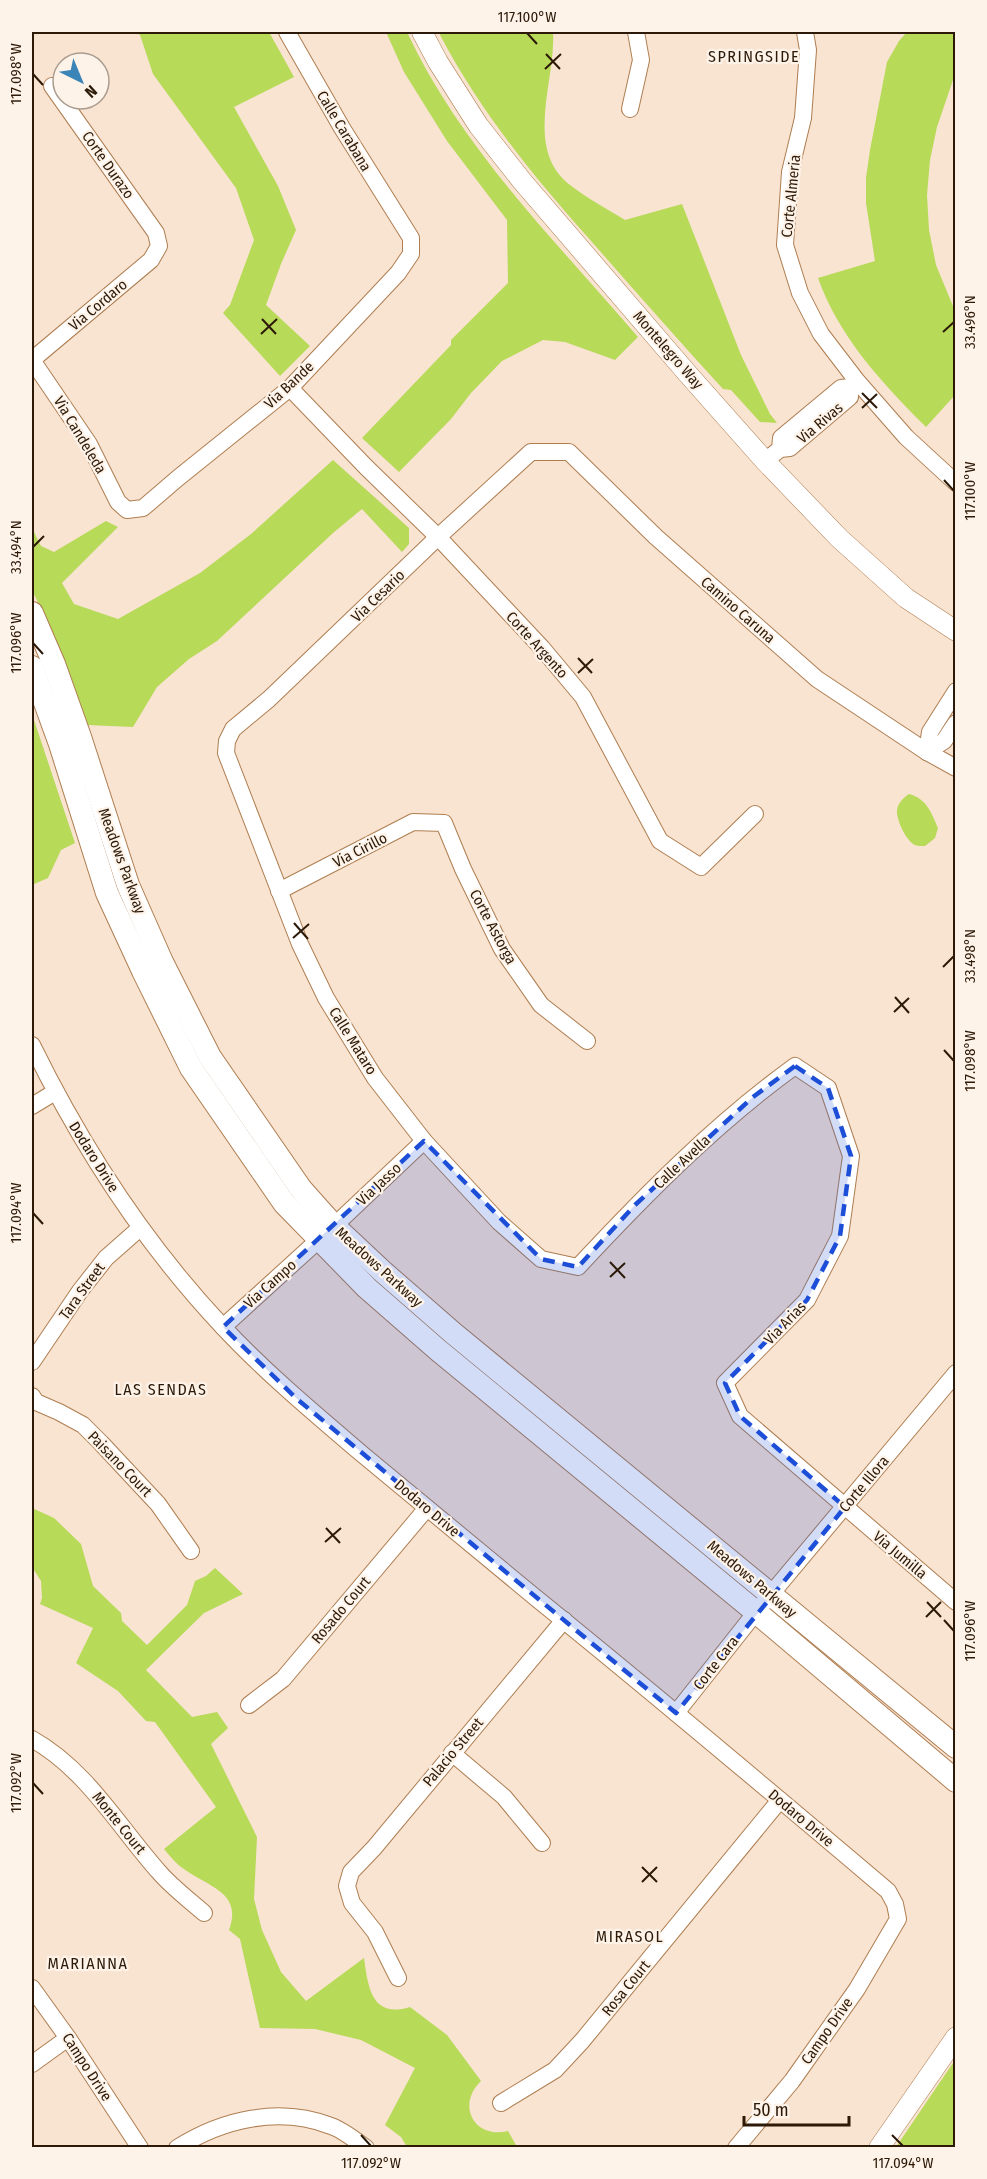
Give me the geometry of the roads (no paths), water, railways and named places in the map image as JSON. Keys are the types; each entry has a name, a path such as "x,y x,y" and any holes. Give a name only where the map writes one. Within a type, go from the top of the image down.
{"main road":[{"name":"Meadows Parkway","path":"32,613 54,664 80,737 128,885 210,1057 301,1189 326,1233 367,1288 438,1350 956,1780"},
{"name":"Meadows Parkway","path":"32,667 60,744 107,893 143,971 191,1068 284,1203 382,1271 453,1333 956,1747"}],"street":[{"name":"Calle Carabana","path":"287,32 342,128 387,201 406,227"},
{"name":"Montelegro Way","path":"422,32 478,125 522,182 687,373 773,455 840,539 906,598 956,631"},
{"path":"630,109 641,60 636,32"},
{"name":"Corte Almeria","path":"805,32 808,50 803,118 790,172 785,245 800,293 821,333 854,384 906,437 956,483"},
{"name":"Corte Durazo","path":"70,111 156,232 159,246"},
{"name":"Via Bande","path":"127,510 143,508 290,388 398,273 411,254 411,238 406,227"},
{"name":"Via Cordaro","path":"32,360 151,260 159,246"},
{"name":"Via Candeleda","path":"32,360 88,444 118,502 127,510"},
{"name":"Via Rivas","path":"773,455 790,448 850,397 854,384"},
{"name":"Corte Argento","path":"290,388 438,537 542,648 583,697 660,841 701,867 755,814"},
{"name":"Via Cesario","path":"227,741 233,729 269,699 438,537 531,452"},
{"name":"Camino Caruna","path":"531,452 569,452 656,537 817,679 927,752 956,768"},
{"path":"927,752 930,732 956,691"},
{"path":"927,752 944,741 956,723"},
{"name":"Calle Mataro","path":"227,741 226,753 300,944 326,998 375,1078 424,1141 499,1222 541,1259 578,1267"},
{"name":"Via Cirillo","path":"279,891 413,822 444,823"},
{"name":"Corte Astorga","path":"444,823 463,869 502,949 541,1005 587,1041"},
{"name":"Dodaro Drive","path":"32,1045 55,1092 101,1171 141,1228 191,1292 223,1327 297,1399 888,1891 896,1904"},
{"name":"Calle Avella","path":"578,1267 635,1205 753,1097 795,1066"},
{"name":"Via Arias","path":"795,1066 828,1088 851,1156 840,1236 807,1300 725,1383 740,1416 844,1508"},
{"path":"32,1106 55,1092"},
{"name":"Via Jasso","path":"326,1233 424,1141"},
{"name":"Tara Street","path":"32,1362 80,1291 106,1258 141,1228"},
{"name":"Via Campo","path":"223,1327 326,1233"},
{"name":"Corte Illora","path":"756,1612 956,1373"},
{"name":"Paisano Court","path":"32,1396 36,1402 82,1425 101,1443 158,1504 191,1551"},
{"name":"Rosado Court","path":"249,1705 283,1678 427,1508"},
{"name":"Via Jumilla","path":"844,1508 956,1602"},
{"name":"Corte Cara","path":"676,1713 756,1612"},
{"name":"Palacio Street","path":"398,1978 375,1932 352,1903 347,1886 351,1872 374,1848 564,1620"},
{"name":"Monte Court","path":"32,1739 51,1750 80,1775 160,1874 204,1913"},
{"path":"452,1753 504,1797 542,1844"},
{"name":"Rosa Court","path":"501,2103 555,2070 582,2042 780,1800"},
{"name":"Campo Drive","path":"736,2148 792,2081 857,1989 898,1919 896,1904"},
{"name":"Campo Drive","path":"32,1988 68,2038 140,2148"},
{"path":"879,2148 956,2037"},
{"path":"32,2064 68,2038"},
{"path":"177,2148 197,2135 234,2122 271,2115 304,2117 333,2126 366,2148"}],"district":[{"name":"SPRINGSIDE","path":"754,56"},
{"name":"LAS SENDAS","path":"161,1389"},
{"name":"MIRASOL","path":"630,1936"},
{"name":"MARIANNA","path":"88,1963"}]}
